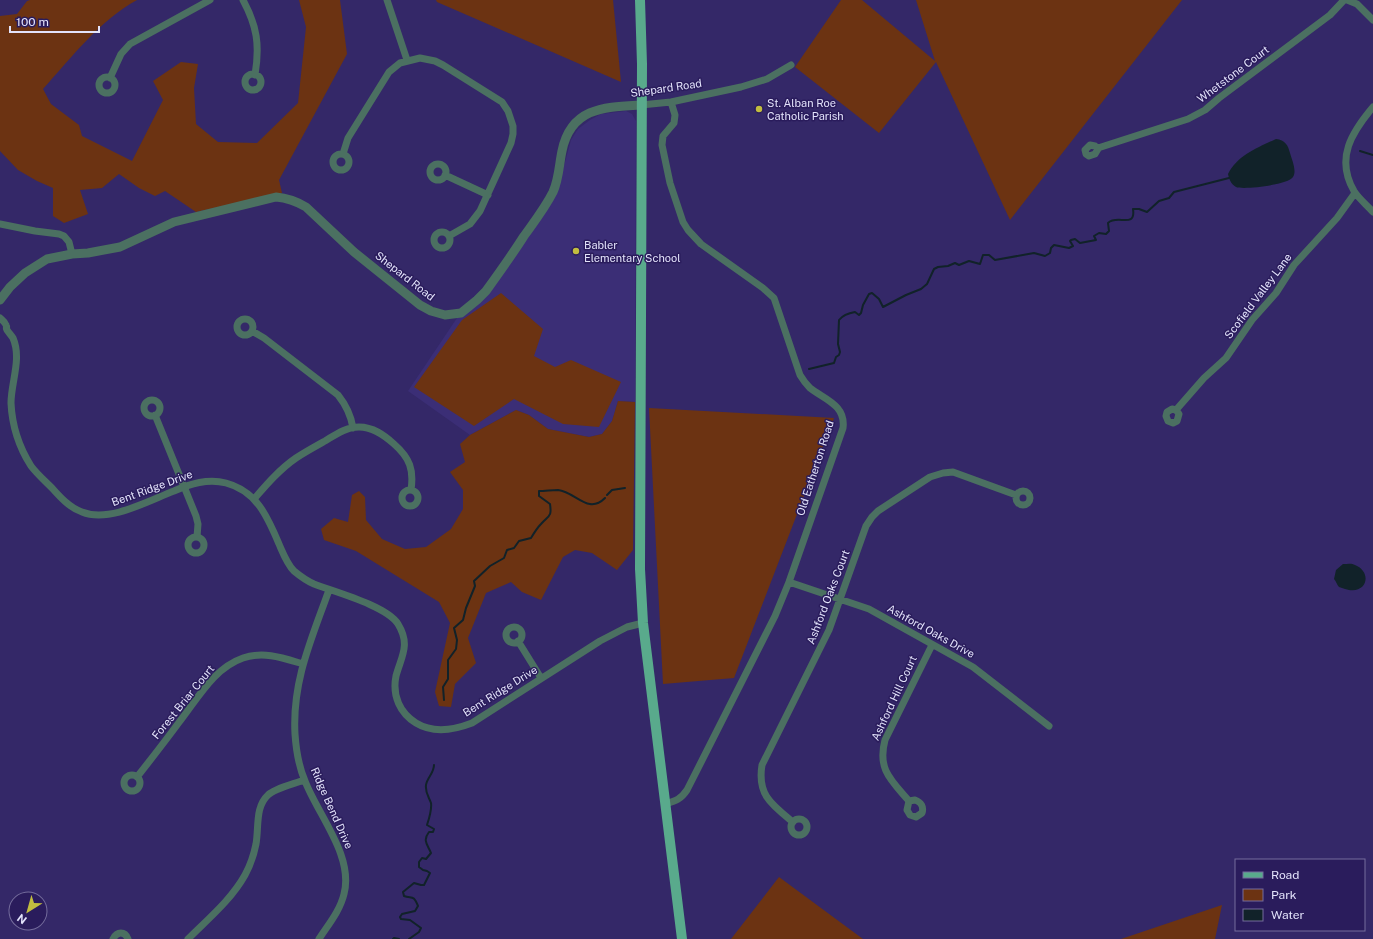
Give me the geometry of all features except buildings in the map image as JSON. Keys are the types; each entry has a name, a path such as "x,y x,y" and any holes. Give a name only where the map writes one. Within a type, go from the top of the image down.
{"main road":[{"path":"640,0 642,64 640,536 643,623 682,939"}],"street":[{"path":"110,78 121,54 130,44 210,0"},
{"path":"243,0 253,20 257,37 258,57 255,75"},
{"path":"387,0 407,60"},
{"name":"Whetstone Court","path":"1098,148 1188,119 1205,110 1330,15 1344,0"},
{"path":"1347,0 1356,4 1373,20"},
{"path":"343,154 348,138 385,77 394,67 407,60 420,58 435,61 497,99 508,111 513,126 513,138 480,211 470,224 449,236"},
{"name":"Shepard Road","path":"0,300 10,287 32,268 47,259 120,247 180,220 276,197 287,198 306,207 354,252 420,305 440,314 455,314 468,308 486,291 546,204 554,190 559,176 562,151 568,133 574,125 589,113 599,109 671,102 729,90 767,79 791,65"},
{"name":"Old Eatherton Road","path":"666,804 677,801 687,790 775,616 789,582 842,428 842,416 830,400 804,382 800,375 774,298 764,288 701,244 683,222 670,183 662,145 663,136 674,123 675,115 671,102"},
{"path":"1373,107 1363,119 1348,144 1346,160 1349,180 1355,193 1373,212"},
{"path":"445,175 488,195"},
{"name":"Scofield Valley Lane","path":"1176,410 1204,378 1226,358 1252,320 1276,293 1294,265 1337,218 1355,193"},
{"path":"0,224 64,236 69,242 72,254"},
{"name":"Bent Ridge Drive","path":"0,318 6,324 3,329 12,336 16,348 11,402 13,422 18,441 24,455 33,468 61,498 73,508 89,515 101,516 116,514 184,486 202,482 214,481 227,483 240,489 254,498 262,508 284,555 294,570 306,580 387,612 398,624 403,634 405,644 404,653 396,676 396,698 406,716 423,727 447,730 460,728 472,723 613,634 627,627 643,623"},
{"path":"252,331 264,338 338,395 345,404 352,420 353,428"},
{"path":"155,415 197,520 197,537"},
{"path":"254,498 274,476 296,458 342,431 353,428 378,431 401,450 411,468 413,477 411,490"},
{"name":"Ashford Oaks Court","path":"793,822 773,806 765,795 760,780 762,765 829,630 866,526 872,517 878,511 930,477 943,473 953,472 1016,495"},
{"name":"Ashford Oaks Drive","path":"789,582 869,609 973,667 1049,726"},
{"name":"Ridge Bend Drive","path":"319,939 341,903 344,893 345,871 337,845 304,780 295,734 297,688 303,664 329,590"},
{"path":"518,641 542,678"},
{"name":"Ashford Hill Court","path":"909,801 885,772 883,765 883,750 885,740 932,645"},
{"name":"Forest Briar Court","path":"137,777 210,682 225,667 244,658 266,655 278,656 303,664"},
{"path":"188,939 229,898 245,875 256,845 258,813 261,804 267,795 304,780"},
{"path":"113,939 115,935 120,933 125,934 128,939"}],"shaded area":[{"name":"Babler Elementary School","path":"626,111 632,114 636,121 635,402 618,401 612,421 602,434 589,437 548,429 529,415 516,410 470,435 408,391 457,318 464,314 558,188 571,140 578,129 601,114"}],"green space":[{"path":"137,0 110,18 98,29 75,52 43,89 51,104 79,125 82,136 132,161 163,100 153,81 181,62 198,64 194,88 196,124 218,142 257,143 298,103 306,27 299,0 340,0 347,54 279,180 282,193 196,212 165,191 155,196 139,188 119,174 102,188 80,190 88,214 64,223 53,216 53,188 18,170 0,151 0,16 17,14 27,1"},
{"path":"436,0 613,0 621,82 437,2"},
{"path":"841,0 862,0 935,61 916,0 1182,0 1010,220 936,62 879,133 795,67"},
{"path":"501,293 543,329 534,356 555,367 571,360 621,382 599,427 563,424 514,399 474,426 414,387 462,320"},
{"path":"618,401 635,402 633,550 617,570 592,553 575,550 563,557 541,600 522,592 511,582 486,593 468,638 476,663 455,684 451,707 439,706 435,692 450,623 439,602 356,551 324,540 321,529 334,518 348,522 352,495 359,491 365,497 366,520 382,539 405,549 426,547 451,529 463,509 463,490 450,472 465,462 460,444 470,435 516,410 529,415 548,429 589,437 602,434 612,421"},
{"path":"649,408 834,418 734,678 663,684"},
{"path":"779,877 863,939 731,939"},
{"path":"1222,905 1215,939 1121,939"}],"water":[{"path":"1276,139 1286,143 1293,162 1293,177 1283,182 1265,186 1240,188 1234,186 1230,181 1228,174 1232,167 1249,153"},
{"path":"1343,564 1352,564 1361,568 1366,578 1363,586 1352,590 1339,587 1334,579 1336,570"}],"waterway":[{"path":"1360,151 1373,155"},
{"path":"809,369 834,363 840,352 838,344 839,320 851,313 855,312 859,315 869,294 872,293 879,299 883,307 921,289 927,284 934,269 938,267 948,266 955,263 959,265 969,261 980,264 983,255 989,255 995,260 1034,253 1045,256 1050,253 1051,248 1054,245 1069,248 1073,246 1070,241 1071,240 1075,239 1080,243 1096,240 1094,236 1099,233 1106,234 1109,231 1108,223 1116,220 1129,220 1132,218 1133,209 1139,209 1147,212 1159,201 1169,198 1174,192 1229,178"},
{"path":"607,495 612,490 625,488"},
{"path":"444,700 443,687 448,679 448,660 456,649 457,640 454,628 463,620 475,586 474,581 490,566 504,558 507,550 514,548 519,541 531,538 538,527 549,516 551,511 550,504 539,496 539,491 558,490 571,494 582,501 593,504 599,503 605,498"},
{"path":"409,939 419,932 421,928 410,920 401,919 400,917 402,914 415,911 418,906 413,898 404,896 403,892 414,883 424,885 430,873 419,867 419,862 422,858 426,859 431,853 426,843 426,838 429,832 433,832 434,829 427,825 431,803 426,788 434,765"},
{"path":"393,939 399,939"}],"place":[{"name":"St. Alban Roe Catholic Parish","path":"759,109"},
{"name":"Babler Elementary School","path":"576,251"}]}
